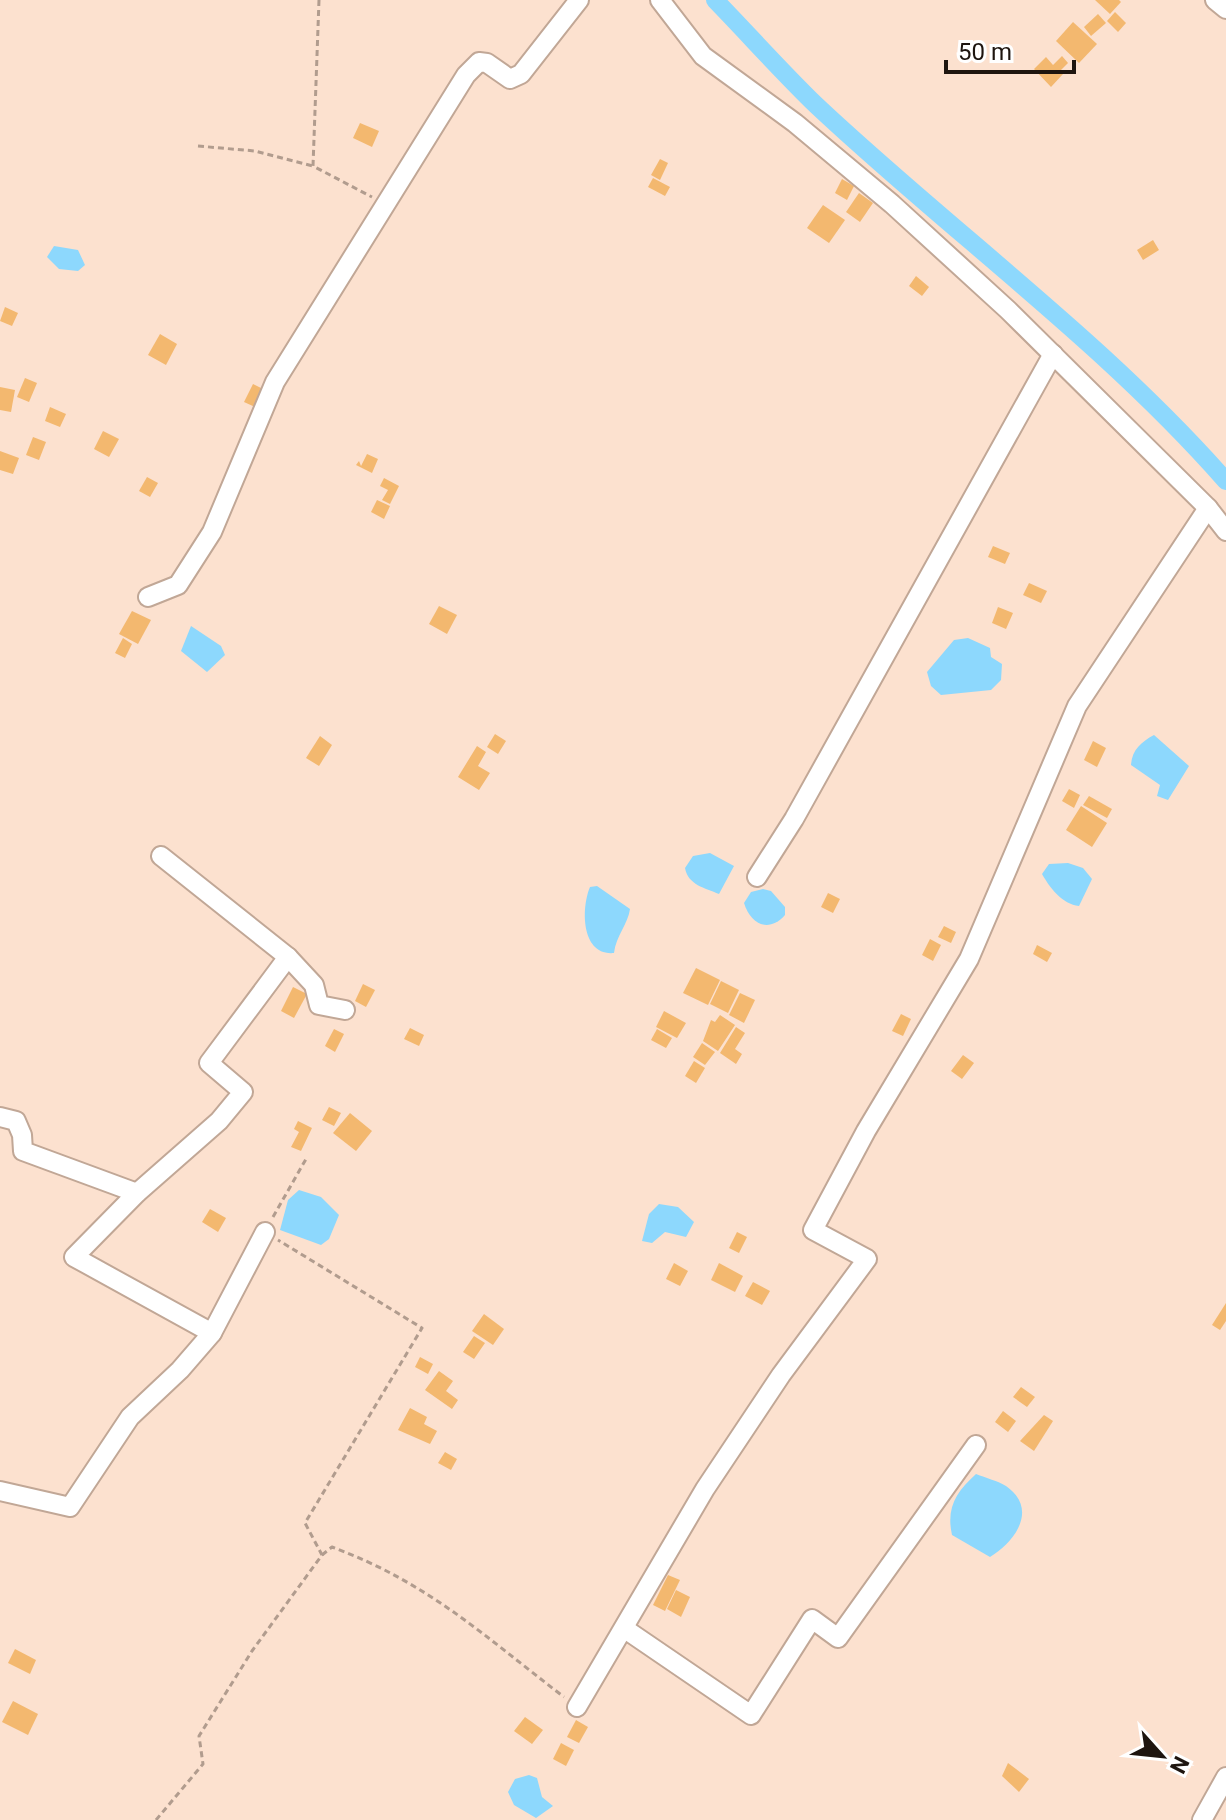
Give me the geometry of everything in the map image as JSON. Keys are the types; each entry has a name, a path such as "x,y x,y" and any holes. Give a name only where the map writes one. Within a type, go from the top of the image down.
{"street":[{"path":"148,597 178,585 212,532 275,382 466,75 479,62 487,63 510,79 521,74 579,0"},
{"path":"660,0 703,56 795,123 892,204 1053,354 1208,508 1226,531"},
{"path":"1215,0 1226,9"},
{"path":"757,877 794,819 1053,354"},
{"path":"577,1707 720,1466 781,1375 867,1259 813,1230 866,1131 969,959 1077,706 1208,508"},
{"path":"161,856 288,957 314,985 319,1005 345,1010"},
{"path":"212,1333 74,1257 137,1193 219,1121 243,1092 209,1063 288,957"},
{"path":"0,1117 16,1121 22,1135 23,1151 137,1193"},
{"path":"0,1491 70,1507 130,1417 180,1370 212,1333 265,1232"},
{"path":"625,1629 751,1715 812,1619 838,1638 976,1445"},
{"path":"1202,1820 1226,1777"}],"path":[{"path":"313,166 319,0"},
{"path":"198,146 255,151 313,166 385,207"},
{"path":"306,1159 265,1232 422,1328 305,1523 322,1555"},
{"path":"156,1820 203,1764 199,1736 252,1651 322,1555 332,1547 352,1554 444,1602 577,1707"}],"water":[{"path":"54,246 78,250 85,265 78,271 59,269 47,257"},
{"path":"191,626 221,646 225,655 207,672 181,651"},
{"path":"968,638 990,648 991,657 1002,664 1001,680 991,690 941,695 931,686 927,672 954,640"},
{"path":"1154,735 1189,766 1168,800 1157,796 1160,785 1131,765 1138,747"},
{"path":"710,853 734,866 719,894 693,882 685,868 693,856"},
{"path":"1068,863 1083,868 1092,879 1079,906 1062,899 1042,874 1049,864"},
{"path":"597,886 630,909 614,953 595,947 586,929 587,896 590,887"},
{"path":"771,891 785,907 785,915 773,924 756,921 744,903 751,892"},
{"path":"299,1190 321,1197 339,1215 329,1239 321,1245 280,1230 288,1200"},
{"path":"659,1204 678,1207 694,1222 686,1237 665,1232 652,1243 642,1241 649,1214"},
{"path":"976,1474 1006,1486 1021,1505 1022,1515 1015,1534 990,1557 952,1535 950,1525 954,1501"},
{"path":"529,1775 537,1778 542,1797 553,1806 536,1818 514,1805 508,1792 515,1779"}],"building":[{"path":"1095,0 1119,0 1121,2 1110,14"},
{"path":"1115,12 1126,23 1118,32 1107,21"},
{"path":"1098,14 1106,23 1091,36 1084,27"},
{"path":"1073,22 1097,44 1079,63 1056,41"},
{"path":"1062,56 1068,63 1051,87 1034,69 1046,57 1053,65"},
{"path":"360,123 379,131 372,147 353,138"},
{"path":"660,159 668,163 660,180 651,175"},
{"path":"653,178 670,187 665,196 648,187"},
{"path":"842,179 854,186 847,200 835,193"},
{"path":"859,193 873,203 860,222 846,212"},
{"path":"823,205 845,220 829,243 807,228"},
{"path":"1153,240 1159,250 1143,260 1137,250"},
{"path":"916,276 929,287 922,296 909,286"},
{"path":"5,307 18,313 12,326 0,321"},
{"path":"160,334 177,344 166,365 148,355"},
{"path":"25,378 37,383 29,402 17,397"},
{"path":"253,384 263,389 255,407 244,402"},
{"path":"0,387 15,390 11,412 0,410"},
{"path":"50,407 66,414 60,427 45,421"},
{"path":"103,431 119,439 109,457 94,449"},
{"path":"33,437 46,442 39,460 26,455"},
{"path":"0,451 19,458 13,474 0,470"},
{"path":"367,454 378,459 372,473 356,465 359,461 361,466"},
{"path":"147,477 158,483 150,497 139,491"},
{"path":"384,478 399,486 390,504 382,500 388,490 380,486"},
{"path":"377,500 390,506 384,519 371,512"},
{"path":"993,546 1010,553 1005,564 988,557"},
{"path":"1029,583 1047,591 1041,603 1023,595"},
{"path":"439,606 457,615 447,634 429,624"},
{"path":"998,607 1013,613 1006,629 992,623"},
{"path":"132,611 151,620 138,644 119,634"},
{"path":"123,638 132,644 125,658 115,653"},
{"path":"495,734 506,741 498,754 487,747"},
{"path":"320,736 332,745 319,766 306,758"},
{"path":"1093,741 1106,748 1097,767 1084,760"},
{"path":"477,746 486,752 478,766 490,773 479,790 458,777"},
{"path":"1069,789 1080,795 1074,808 1062,801"},
{"path":"1089,796 1112,809 1107,818 1083,805"},
{"path":"1081,806 1107,823 1092,847 1066,830"},
{"path":"828,893 840,899 833,913 821,907"},
{"path":"944,926 956,932 951,943 938,937"},
{"path":"930,939 941,945 933,961 922,955"},
{"path":"1037,945 1052,953 1047,962 1033,954"},
{"path":"696,968 720,980 708,1005 683,993"},
{"path":"721,981 739,990 728,1013 710,1004"},
{"path":"363,984 375,990 366,1007 355,1001"},
{"path":"293,987 307,994 294,1018 281,1011"},
{"path":"740,993 755,1000 744,1023 729,1015"},
{"path":"664,1011 686,1023 677,1038 656,1027"},
{"path":"901,1014 911,1019 903,1036 892,1031"},
{"path":"720,1015 735,1025 718,1051 703,1041 711,1020 715,1022"},
{"path":"736,1027 745,1033 735,1049 742,1054 736,1064 720,1053"},
{"path":"410,1028 424,1035 419,1046 404,1039"},
{"path":"334,1029 344,1034 335,1052 325,1046"},
{"path":"657,1029 672,1038 666,1048 651,1040"},
{"path":"702,1043 715,1052 705,1065 693,1057"},
{"path":"963,1055 974,1063 962,1079 951,1071"},
{"path":"694,1061 705,1068 696,1083 685,1076"},
{"path":"329,1107 341,1113 334,1126 322,1120"},
{"path":"350,1113 372,1131 356,1151 333,1133"},
{"path":"298,1121 312,1128 301,1151 291,1147 299,1132 294,1129"},
{"path":"210,1209 226,1218 218,1232 202,1222"},
{"path":"737,1232 747,1237 739,1253 729,1248"},
{"path":"674,1263 688,1271 680,1286 666,1279"},
{"path":"719,1263 743,1276 735,1292 711,1280"},
{"path":"753,1282 770,1291 762,1305 745,1296"},
{"path":"1226,1303 1226,1321 1220,1330 1212,1325"},
{"path":"484,1314 504,1329 493,1345 472,1331"},
{"path":"474,1336 485,1343 474,1359 463,1352"},
{"path":"420,1357 433,1364 428,1374 415,1367"},
{"path":"439,1371 453,1381 446,1391 458,1400 452,1409 425,1390"},
{"path":"1021,1387 1035,1397 1027,1407 1013,1397"},
{"path":"410,1408 427,1417 424,1424 437,1431 430,1444 398,1430"},
{"path":"1003,1411 1016,1421 1008,1432 995,1422"},
{"path":"1044,1415 1053,1421 1034,1451 1020,1441"},
{"path":"445,1452 457,1459 451,1470 438,1463"},
{"path":"668,1575 680,1580 665,1611 653,1605"},
{"path":"676,1590 690,1597 681,1617 667,1609"},
{"path":"15,1649 36,1660 30,1674 8,1663"},
{"path":"13,1701 38,1714 28,1735 2,1722"},
{"path":"525,1717 543,1730 532,1744 514,1731"},
{"path":"576,1720 588,1727 579,1743 567,1737"},
{"path":"561,1743 574,1750 566,1766 553,1759"},
{"path":"1008,1763 1029,1779 1019,1792 1002,1776"}],"waterway":[{"path":"715,0 816,105 1078,334 1179,430 1226,481"}]}
